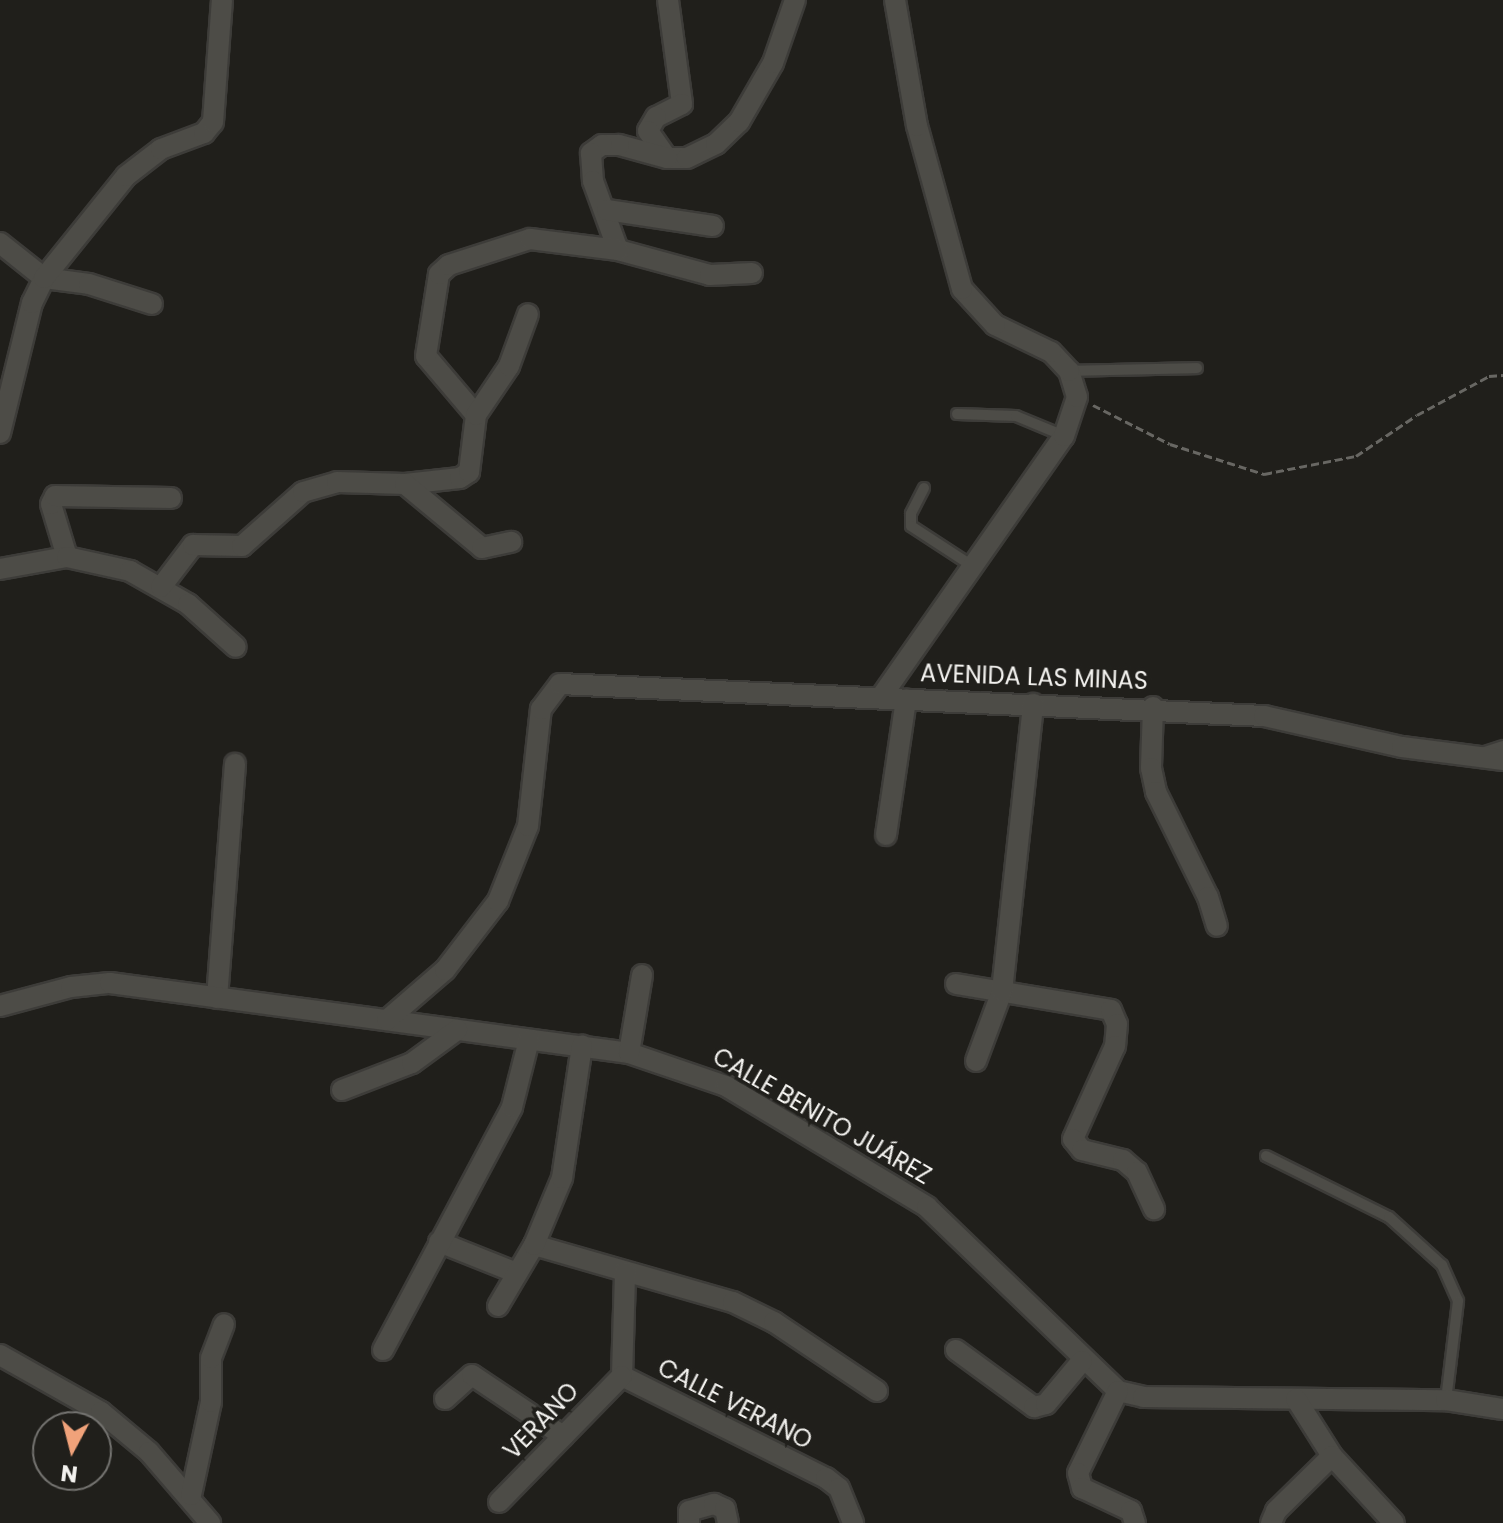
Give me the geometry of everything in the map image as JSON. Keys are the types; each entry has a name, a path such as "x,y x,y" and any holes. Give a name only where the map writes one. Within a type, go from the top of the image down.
{"street":[{"path":"0,433 8,381 32,303 44,278 126,176 161,149 204,133 213,122 222,0"},
{"path":"667,158 648,131 656,117 682,104 668,0"},
{"path":"618,250 607,210 593,181 591,153 602,145 619,145 667,158 687,158 707,148 739,122 773,63 795,0"},
{"path":"881,697 976,568 1064,436 1077,397 1069,371 1051,352 995,325 962,289 917,126 895,0"},
{"path":"607,210 713,226"},
{"path":"476,415 426,356 439,274 449,265 530,239 618,250 710,275 752,273"},
{"path":"0,243 44,278 89,284 152,304"},
{"path":"161,587 193,545 242,546 303,492 337,482 405,484 465,476 476,415 509,366 528,314"},
{"path":"405,484 482,548 511,542"},
{"path":"67,557 51,504 55,496 171,498"},
{"path":"0,569 67,557 130,571 161,587 211,621 236,647"},
{"name":"AVENIDA LAS MINAS","path":"387,1020 445,970 498,901 528,826 541,709 560,684 1153,707 1264,716 1402,747 1503,760"},
{"path":"886,835 906,699"},
{"path":"976,1061 1002,991 1033,704"},
{"path":"1153,707 1151,768 1156,792 1208,897 1217,926"},
{"path":"217,998 235,764"},
{"path":"629,1053 642,975"},
{"name":"CALLE BENITO JUÁREZ","path":"0,1006 90,983 629,1053 726,1086 927,1207 1082,1361 1118,1391"},
{"path":"956,984 1103,1007 1116,1016 1112,1054 1073,1139 1082,1150 1123,1160 1137,1172 1154,1209"},
{"path":"342,1090 412,1063 457,1030"},
{"path":"383,1350 512,1107 529,1040"},
{"path":"498,1306 514,1272 534,1245 562,1178 582,1046"},
{"path":"439,1242 514,1272"},
{"path":"534,1245 733,1302 774,1322 877,1391"},
{"name":"CALLE VERANO","path":"625,1272 622,1376 826,1478 844,1495 853,1523"},
{"path":"191,1495 211,1402 211,1358 224,1324"},
{"path":"956,1350 1034,1407 1046,1404 1082,1361"},
{"path":"0,1355 101,1412 191,1495 210,1523"},
{"path":"445,1399 472,1375 563,1436"},
{"name":"VERANO","path":"499,1502 622,1376"},
{"path":"1135,1523 1131,1511 1082,1488 1078,1473 1118,1391 1143,1397 1446,1400 1503,1409"},
{"path":"1296,1399 1332,1456 1394,1523"},
{"path":"1271,1523 1276,1511 1332,1456"},
{"path":"689,1517 720,1505 728,1523"}],"lane":[{"path":"1069,371 1197,368"},
{"path":"957,414 1016,416 1064,436"},
{"path":"924,488 911,514 911,526 976,568"},
{"path":"1472,757 1503,746"},
{"path":"1266,1156 1398,1222 1442,1265 1458,1301 1446,1400"}],"path":[{"path":"1077,397 1170,444 1264,474 1356,456 1417,415 1489,376 1503,375"}]}
